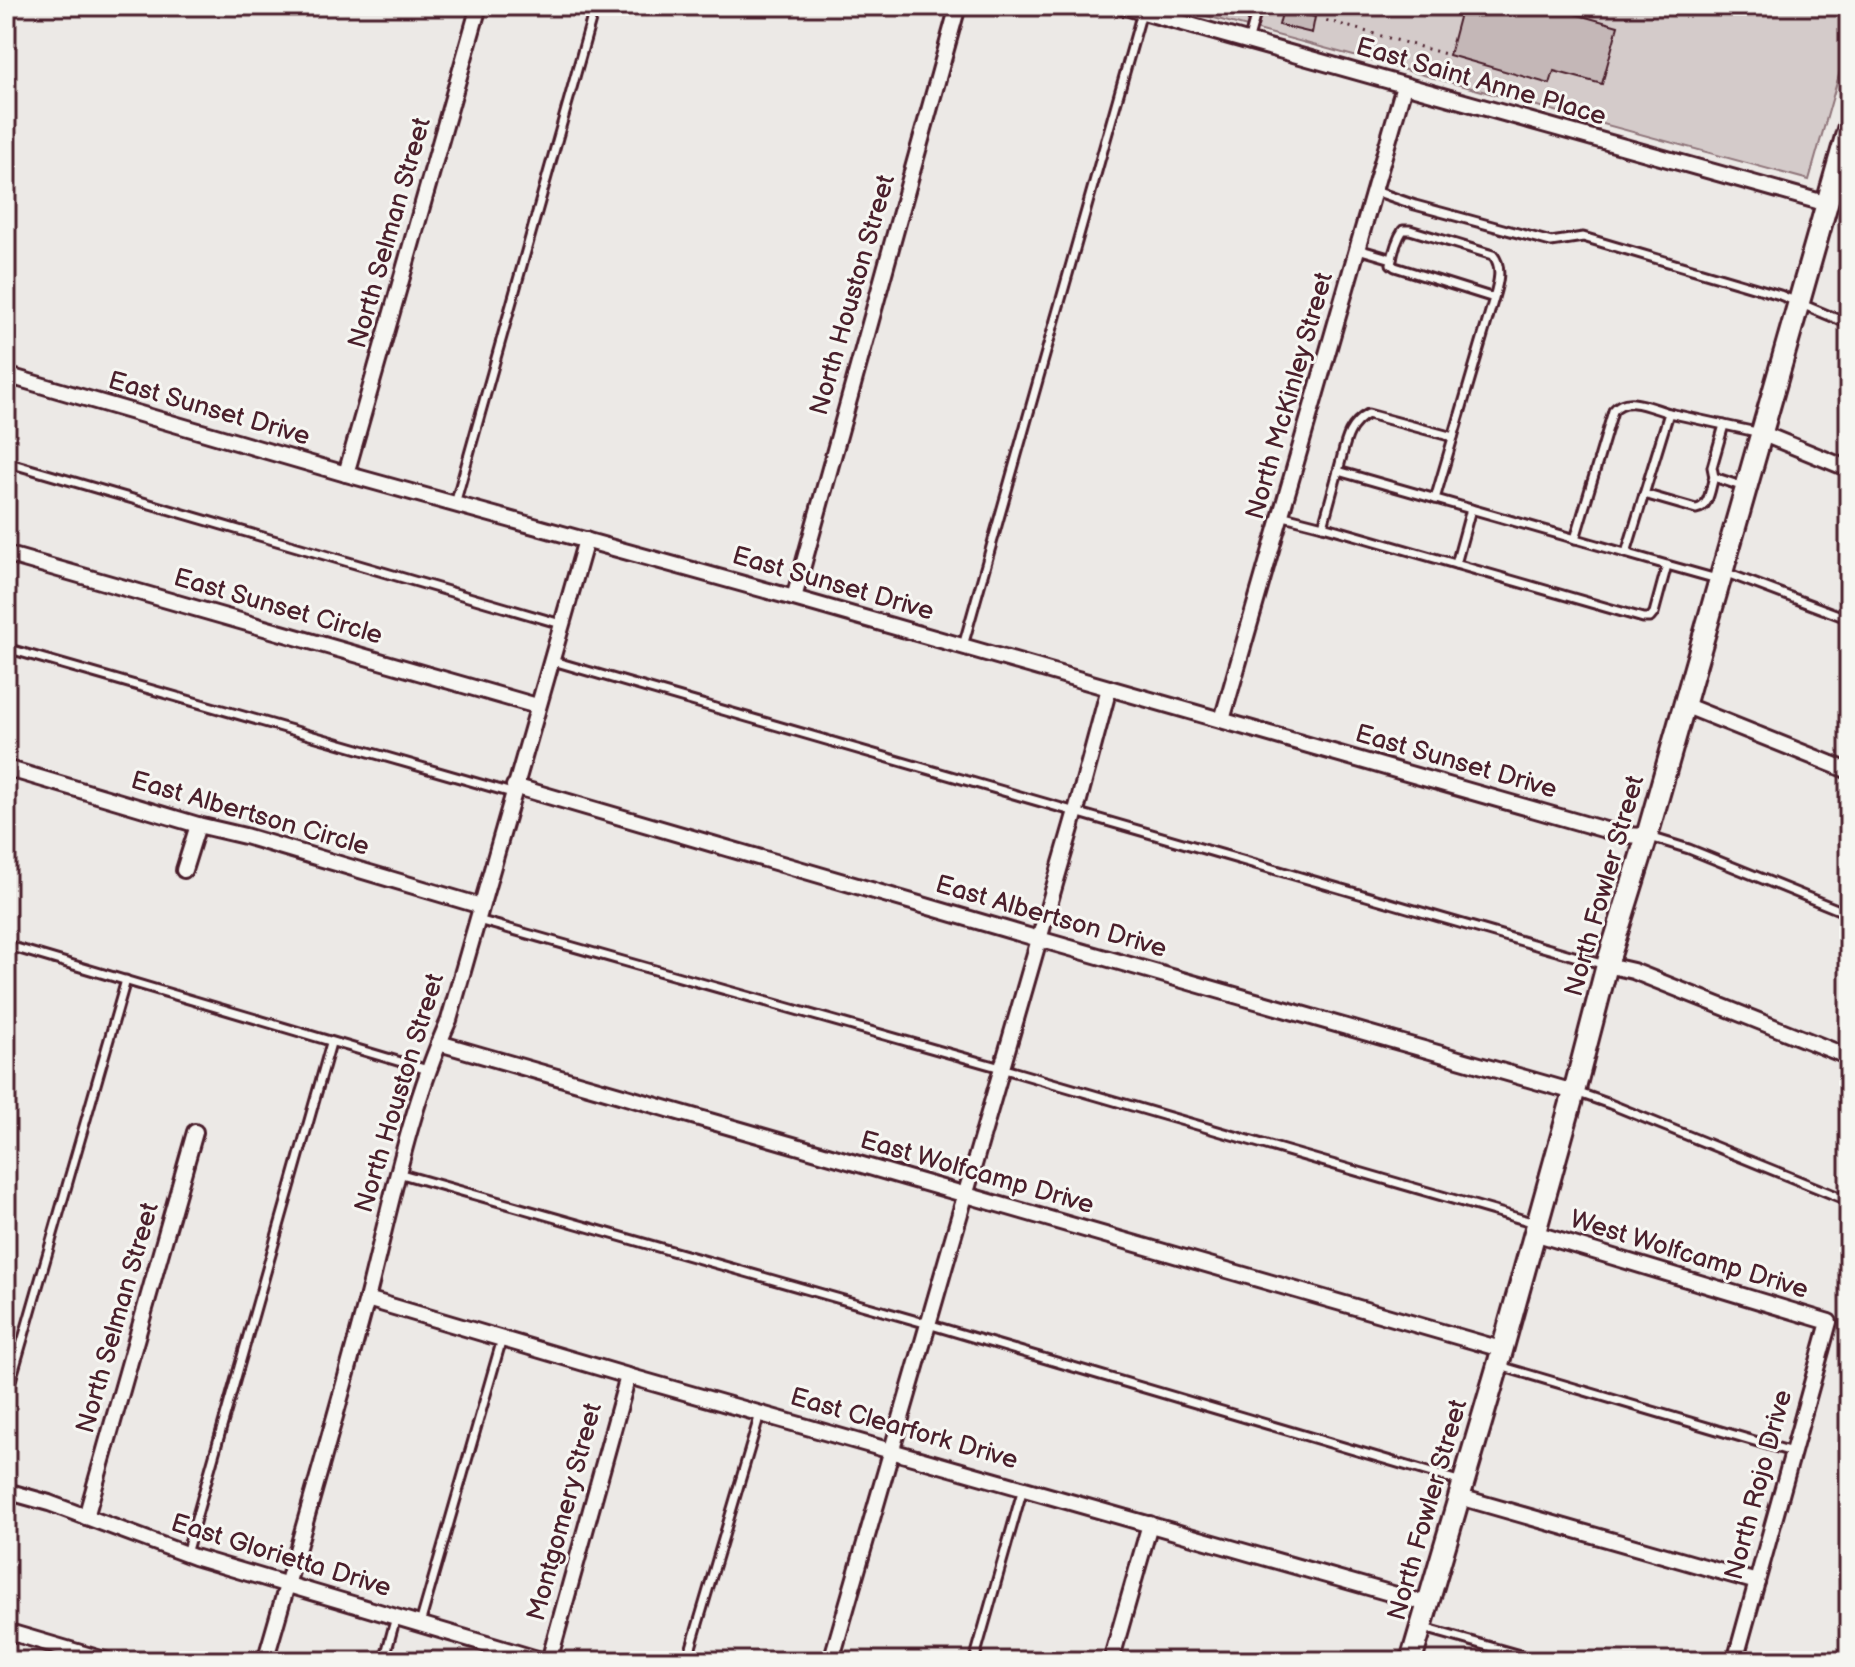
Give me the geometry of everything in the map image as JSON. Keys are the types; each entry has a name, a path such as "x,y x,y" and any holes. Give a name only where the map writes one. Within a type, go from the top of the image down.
{"street":[{"name":"North Selman Street","path":"346,474 479,6"},
{"name":"North Houston Street","path":"794,598 958,6"},
{"name":"East Saint Anne Place","path":"1122,6 1828,204"},
{"name":"North McKinley Street","path":"1222,720 1404,86"},
{"name":"North Fowler Street","path":"1411,1661 1798,304 1828,204 1841,186 1849,126"},
{"name":"East Sunset Drive","path":"6,375 1623,835 1647,836"},
{"path":"1761,433 1849,469"},
{"name":"North Houston Street","path":"265,1661 367,1299 397,1173 428,1070 449,1020 586,540"},
{"name":"East Sunset Circle","path":"6,554 537,706"},
{"path":"831,1661 1109,688"},
{"path":"1684,705 1849,771"},
{"name":"East Albertson Circle","path":"6,768 245,836 480,913"},
{"name":"East Albertson Drive","path":"513,790 1574,1092"},
{"path":"184,870 198,825"},
{"path":"1607,965 1633,971 1849,1057"},
{"name":"East Wolfcamp Drive","path":"439,1043 966,1195 1500,1357"},
{"name":"North Selman Street","path":"86,1517 195,1132"},
{"name":"West Wolfcamp Drive","path":"1536,1228 1829,1322"},
{"name":"East Clearfork Drive","path":"367,1299 1428,1604"},
{"name":"North Rojo Drive","path":"1735,1661 1829,1322"},
{"name":"Montgomery Street","path":"546,1661 628,1376"},
{"path":"1462,1490 1757,1582"},
{"name":"East Glorietta Drive","path":"6,1491 49,1503 186,1554 420,1624 506,1655 546,1661"},
{"path":"1111,1661 1150,1524"},
{"path":"6,1631 108,1661"}],"lane":[{"path":"455,504 595,6"},
{"path":"1248,42 1258,6"},
{"path":"963,646 1142,12"},
{"path":"1375,191 1551,242 1583,237 1780,295 1849,324"},
{"path":"1435,499 1494,298 1499,266 1493,255 1410,230 1403,230 1399,235 1391,264 1395,267 1494,298"},
{"path":"1358,249 1392,259"},
{"path":"1575,539 1613,411 1619,403 1628,401 1761,433"},
{"path":"1626,553 1669,413"},
{"path":"1323,526 1350,430 1357,420 1368,414 1453,437"},
{"path":"1644,494 1696,509 1706,505 1714,477 1712,467 1724,425"},
{"path":"6,462 561,624"},
{"path":"1338,471 1667,565 1721,576 1849,619"},
{"path":"1714,477 1746,488"},
{"path":"1456,564 1471,509"},
{"path":"1280,515 1650,618 1667,565"},
{"path":"6,648 513,790"},
{"path":"551,660 1607,965"},
{"path":"1647,836 1689,849 1849,914"},
{"path":"480,913 1536,1228"},
{"path":"6,945 428,1070"},
{"path":"6,1398 126,980"},
{"path":"186,1554 331,1043"},
{"path":"1574,1092 1849,1201"},
{"path":"397,1173 928,1324 1462,1490"},
{"path":"420,1624 502,1339"},
{"path":"1500,1357 1792,1452"},
{"path":"687,1661 760,1413"},
{"path":"974,1661 1023,1488"},
{"path":"384,1661 396,1617"},
{"path":"1421,1627 1541,1661"}],"path":[{"path":"1315,6 1328,8 1325,20 1449,55"},
{"path":"1764,14 1767,6"}],"shaded area":[{"path":"1170,6 1849,6 1849,40 1809,180"}],"building":[{"path":"1462,6 1546,6 1618,26 1602,84 1554,71 1550,84 1449,55"},
{"path":"1283,9 1315,17 1312,33 1279,25"}]}
